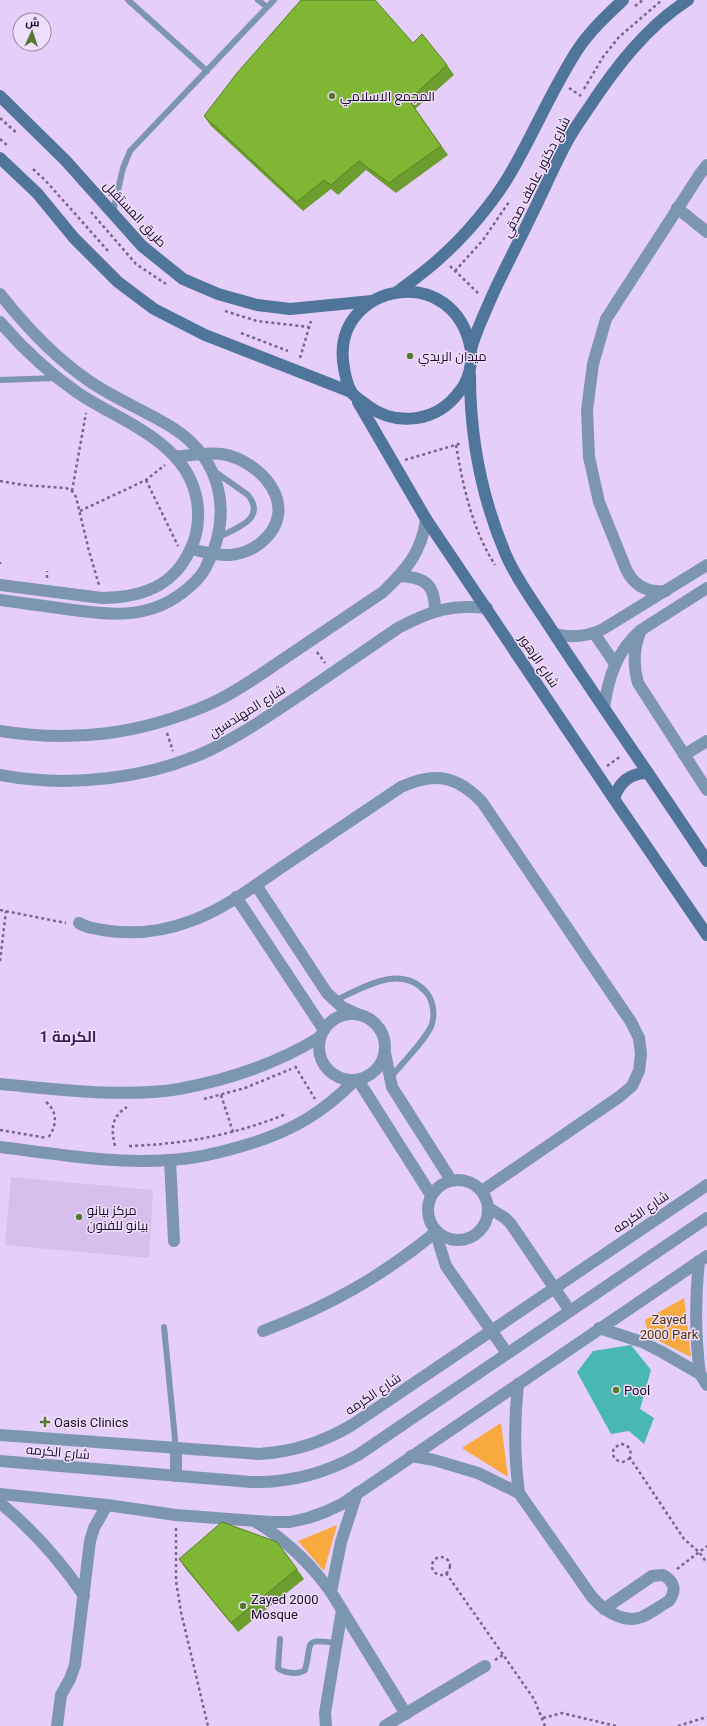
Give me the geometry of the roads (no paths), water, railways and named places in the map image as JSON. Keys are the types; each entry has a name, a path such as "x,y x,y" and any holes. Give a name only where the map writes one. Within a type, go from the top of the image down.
{"main road":[{"name":"شارع دكتور عاطف صدقي","path":"397,292 441,258 469,228 510,176 558,82 579,48 602,20 623,0"},
{"name":"شارع دكتور عاطف صدقي","path":"471,350 489,303 568,139 614,69 642,38 673,10 688,0"},
{"name":"طريق المستقبل","path":"0,96 66,161 142,246 183,279 218,294 258,305 290,309 314,308 372,301"},
{"path":"0,158 37,193 74,238 118,282 154,309 204,335 296,370 353,394 383,415 411,419 426,417 439,411 451,402 460,392 470,372 471,350 469,338 464,325 457,315 437,298 424,294 397,292 372,301 361,310 353,321 343,347 343,361 353,394"},
{"name":"شارع الزهور","path":"470,372 470,401 474,439 491,514 506,556 536,607 707,861"},
{"name":"شارع الزهور","path":"353,394 426,519 707,935"},
{"path":"614,799 616,791 626,779 632,775 648,773"}],"street":[{"path":"668,612 661,594 646,590 637,585 630,578 599,502 590,457 587,410 593,364 606,319 677,208 707,165"},
{"path":"677,208 707,232"},
{"path":"0,294 36,337 89,381 118,399 173,428 188,440 201,454 210,468 217,485 221,520 219,537 213,554 203,572 189,587 173,600 154,609 134,614 113,614 0,600"},
{"path":"0,322 34,358 58,378 88,399 150,436 176,457 188,473 196,491 198,517 197,530 191,549 185,560 167,580 145,592 120,598 102,598 0,585"},
{"path":"176,457 201,454 222,454 249,464 270,484 277,496 280,510 276,524 268,536 257,546 244,553 229,555 213,554 191,549"},
{"name":"شارع المهندسين","path":"0,731 31,736 78,737 124,732 163,722 211,703 251,681 383,592 399,576 414,557 424,536 426,519"},
{"path":"555,634 574,637 594,633 707,565"},
{"path":"399,576 415,577 428,584 435,596 435,611"},
{"path":"604,708 609,679 623,649 641,630 707,588"},
{"path":"38,605 39,590"},
{"name":"شارع المهندسين","path":"0,775 24,780 71,782 119,777 176,763 210,750 252,728 398,628 420,616 443,609 468,606 487,608"},
{"path":"641,630 634,653 634,668 638,683 707,790"},
{"path":"594,633 615,664"},
{"path":"684,755 707,741"},
{"path":"82,925 116,932 142,933 167,928 197,918 215,910 256,885 401,787 417,780 435,777 453,781 469,789 482,802 631,1022 639,1038 641,1054 638,1071 632,1086 619,1097 482,1191"},
{"path":"256,885 327,993 342,1007 371,1021 379,1029 384,1038 392,1087 451,1180"},
{"path":"236,897 322,1033 318,1047 320,1058 326,1068 334,1075 344,1080 356,1080"},
{"path":"0,1084 102,1091 140,1092 178,1089 251,1069 290,1054 322,1033 331,1022 340,1016 351,1014 362,1016"},
{"path":"0,1147 101,1160 170,1160 203,1156 269,1138 295,1127 323,1109 356,1080 371,1074 381,1063 385,1049"},
{"path":"356,1080 431,1195"},
{"path":"170,1160 174,1241"},
{"path":"437,1233 449,1240 461,1241 472,1238 482,1230 487,1220 489,1208 482,1191 473,1184 463,1180 451,1180 440,1186 431,1195 427,1208 429,1221 437,1233 446,1266 508,1353"},
{"name":"شارع الكرمه","path":"0,1435 259,1454 278,1453 317,1444 352,1425 707,1185"},
{"path":"489,1208 501,1215 511,1224 570,1311"},
{"name":"شارع الكرمه","path":"0,1461 267,1482 298,1478 329,1469 358,1455 707,1218"},
{"path":"263,1331 316,1310 367,1283 437,1233"},
{"path":"0,1494 108,1505 176,1515 290,1522 308,1518 331,1509 357,1493 703,1258"},
{"path":"700,1374 697,1352 695,1306 703,1258"},
{"path":"600,1328 642,1342 682,1362 700,1374 707,1385"},
{"path":"518,1384 514,1427 516,1471 519,1493"},
{"path":"176,1449 176,1476"},
{"path":"411,1456 434,1460 470,1470 499,1482 519,1493 592,1597 604,1609 621,1617 641,1617 669,1601 672,1596 674,1586 668,1577 663,1575 652,1576 604,1609"},
{"path":"331,1592 341,1542 357,1493"},
{"path":"0,1503 51,1550 84,1596"},
{"path":"57,1726 61,1695 76,1665 90,1540 94,1528 108,1505"},
{"path":"253,1520 278,1536 296,1552 312,1568 331,1592 406,1714"},
{"path":"326,1726 325,1713 342,1610"},
{"path":"385,1726 485,1666"}],"lane":[{"path":"128,0 206,71"},
{"path":"258,0 267,7"},
{"path":"113,212 121,174 130,151 274,0"},
{"path":"0,380 58,378"},
{"path":"210,468 248,495 252,500 254,507 250,520 219,537"},
{"path":"334,1001 391,978 406,978 419,984 429,995 433,1009 432,1024 424,1037 390,1078"},
{"path":"164,1327 176,1449"},
{"path":"280,1639 278,1668 282,1671 299,1673 305,1670 309,1646 312,1642 317,1640 336,1643"}],"place":[{"name":"المجمع الاسلامي","path":"332,96"},
{"name":"ميدان الريدي","path":"410,356"},
{"name":"مركز بيانو بيانو للفنون","path":"79,1217"},
{"name":"Pool","path":"616,1390"},
{"name":"Oasis Clinics","path":"45,1422"},
{"name":"Zayed 2000 Mosque","path":"243,1606"}],"district":[{"name":"الكرمة 1","path":"68,1037"}],"park label":[{"name":"Zayed 2000 Park","path":"669,1326"}]}
